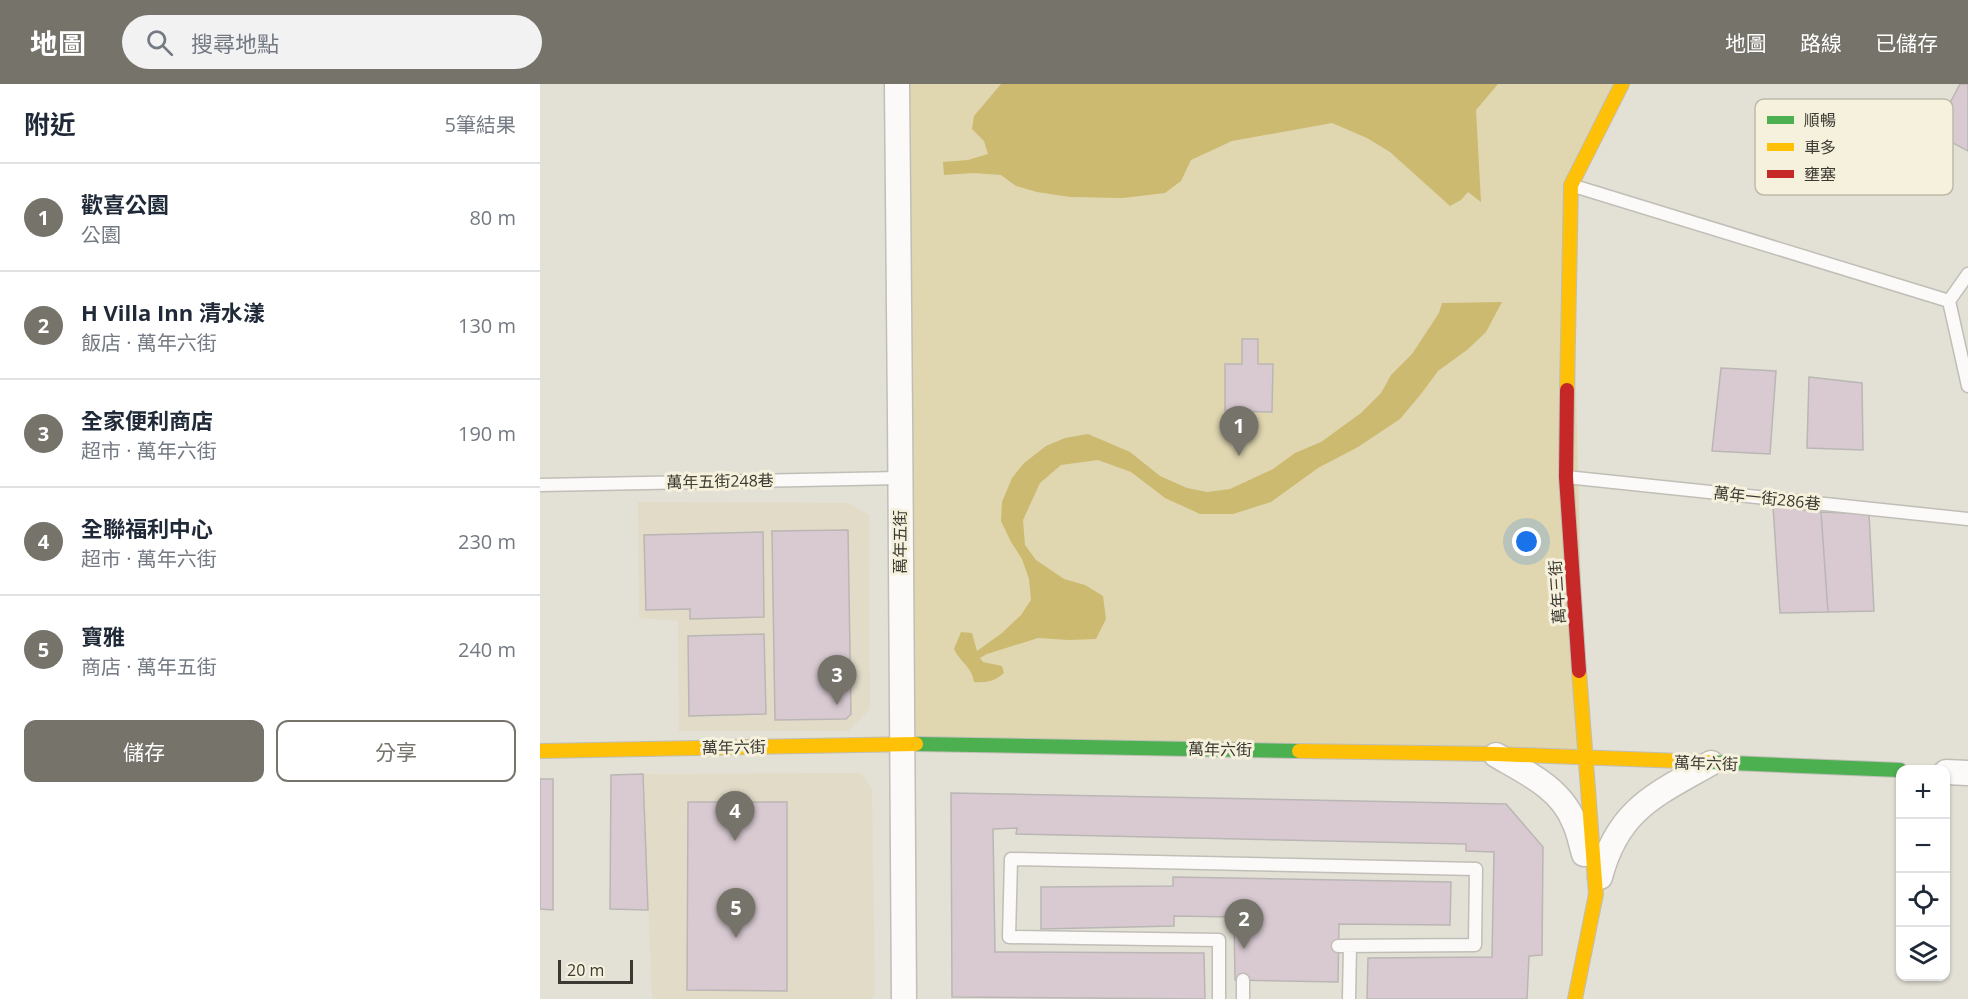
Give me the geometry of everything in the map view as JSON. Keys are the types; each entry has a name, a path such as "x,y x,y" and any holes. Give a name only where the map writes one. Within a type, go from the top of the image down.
{"street":[{"name":"萬年五街","path":"897,84 904,744 904,999"},
{"name":"萬年三街","path":"1575,999 1596,894 1566,477 1571,186 1622,84"},
{"name":"萬年六街","path":"540,751 904,744 1495,754 1896,770"},
{"path":"1495,754 1532,776 1556,794 1574,820 1596,894"},
{"path":"1596,894 1605,859 1615,837 1627,819 1643,804 1711,763"},
{"path":"1950,772 1968,773"}],"lane":[{"path":"1571,186 1949,301"},
{"path":"1968,274 1949,301 1968,386"},
{"name":"萬年一街286巷","path":"1566,477 1968,519"},
{"name":"萬年五街248巷","path":"540,485 900,478"},
{"path":"1219,999 1219,940 1009,937 1011,859 1476,869 1475,945 1344,946 1349,999"},
{"path":"1243,999 1244,980"}],"shaded area":[{"path":"897,84 1622,84 1571,186 1585,757 904,744"},
{"path":"1001,84 1498,84 1476,110 1481,202 1468,192 1461,200 1450,206 1390,152 1367,138 1332,123 1232,141 1191,160 1181,181 1165,193 1123,198 1070,197 1016,186 1001,175 973,173 944,175 943,162 968,160 988,154 984,141 972,129 974,116"},
{"path":"1502,302 1486,332 1467,350 1438,371 1400,419 1358,447 1318,468 1271,502 1233,514 1200,514 1165,498 1131,472 1098,460 1061,465 1040,483 1023,520 1025,545 1036,560 1064,579 1085,585 1103,596 1106,619 1096,639 1038,638 987,654 980,658 983,662 1002,666 1004,673 990,681 974,682 971,672 954,649 961,632 972,633 977,651 1002,633 1021,615 1031,600 1029,579 1022,559 1001,521 1002,502 1012,478 1024,463 1046,446 1065,438 1088,434 1130,452 1160,476 1187,488 1207,492 1230,489 1273,469 1295,453 1321,442 1361,413 1381,393 1391,375 1412,354 1439,313 1442,303"},
{"path":"638,502 848,503 869,515 870,709 848,731 679,731 678,621 639,618"},
{"path":"860,773 872,788 875,995 872,999 652,999 643,774"}],"building":[{"path":"1960,84 1968,84 1968,151 1953,143 1952,99"},
{"path":"1242,339 1258,339 1258,364 1273,364 1272,412 1225,411 1225,364 1242,364"},
{"path":"1721,368 1776,371 1770,454 1712,451"},
{"path":"1809,377 1862,383 1863,450 1807,448"},
{"path":"1773,506 1821,512 1828,612 1780,613"},
{"path":"1821,512 1869,514 1874,611 1828,612"},
{"path":"848,530 851,714 846,719 775,720 772,531"},
{"path":"763,532 764,617 690,619 690,609 646,610 644,535"},
{"path":"764,634 766,714 689,716 688,636"},
{"path":"643,774 648,910 610,909 611,775"},
{"path":"540,779 553,779 553,910 540,909"},
{"path":"951,793 1506,804 1543,847 1542,955 1529,956 1527,999 1367,999 1368,958 1492,957 1494,852 1466,851 1466,844 1016,834 1017,828 993,829 995,952 1204,953 1205,999 952,997"},
{"path":"688,802 787,802 787,991 687,990"},
{"path":"1173,877 1451,882 1450,925 1339,924 1338,982 1235,980 1234,917 1174,916 1174,926 1041,929 1041,887 1173,886"}],"traffic: fast":[{"path":"916,744 1299,751"},
{"path":"1708,762 1896,770"}],"traffic: slow":[{"path":"1567,390 1571,185 1622,84"},
{"path":"1575,999 1596,894 1579,671"},
{"path":"540,751 916,744"},
{"path":"1299,751 1495,754 1708,762"}],"traffic: jam":[{"path":"1567,390 1566,477 1579,671"}],"place":[{"name":"歡喜公園","path":"1239,456"},
{"name":"全家便利商店","path":"837,705"},
{"name":"全聯福利中心","path":"735,841"},
{"name":"寶雅","path":"736,938"},
{"name":"H Villa Inn 清水漾","path":"1244,949"}]}
